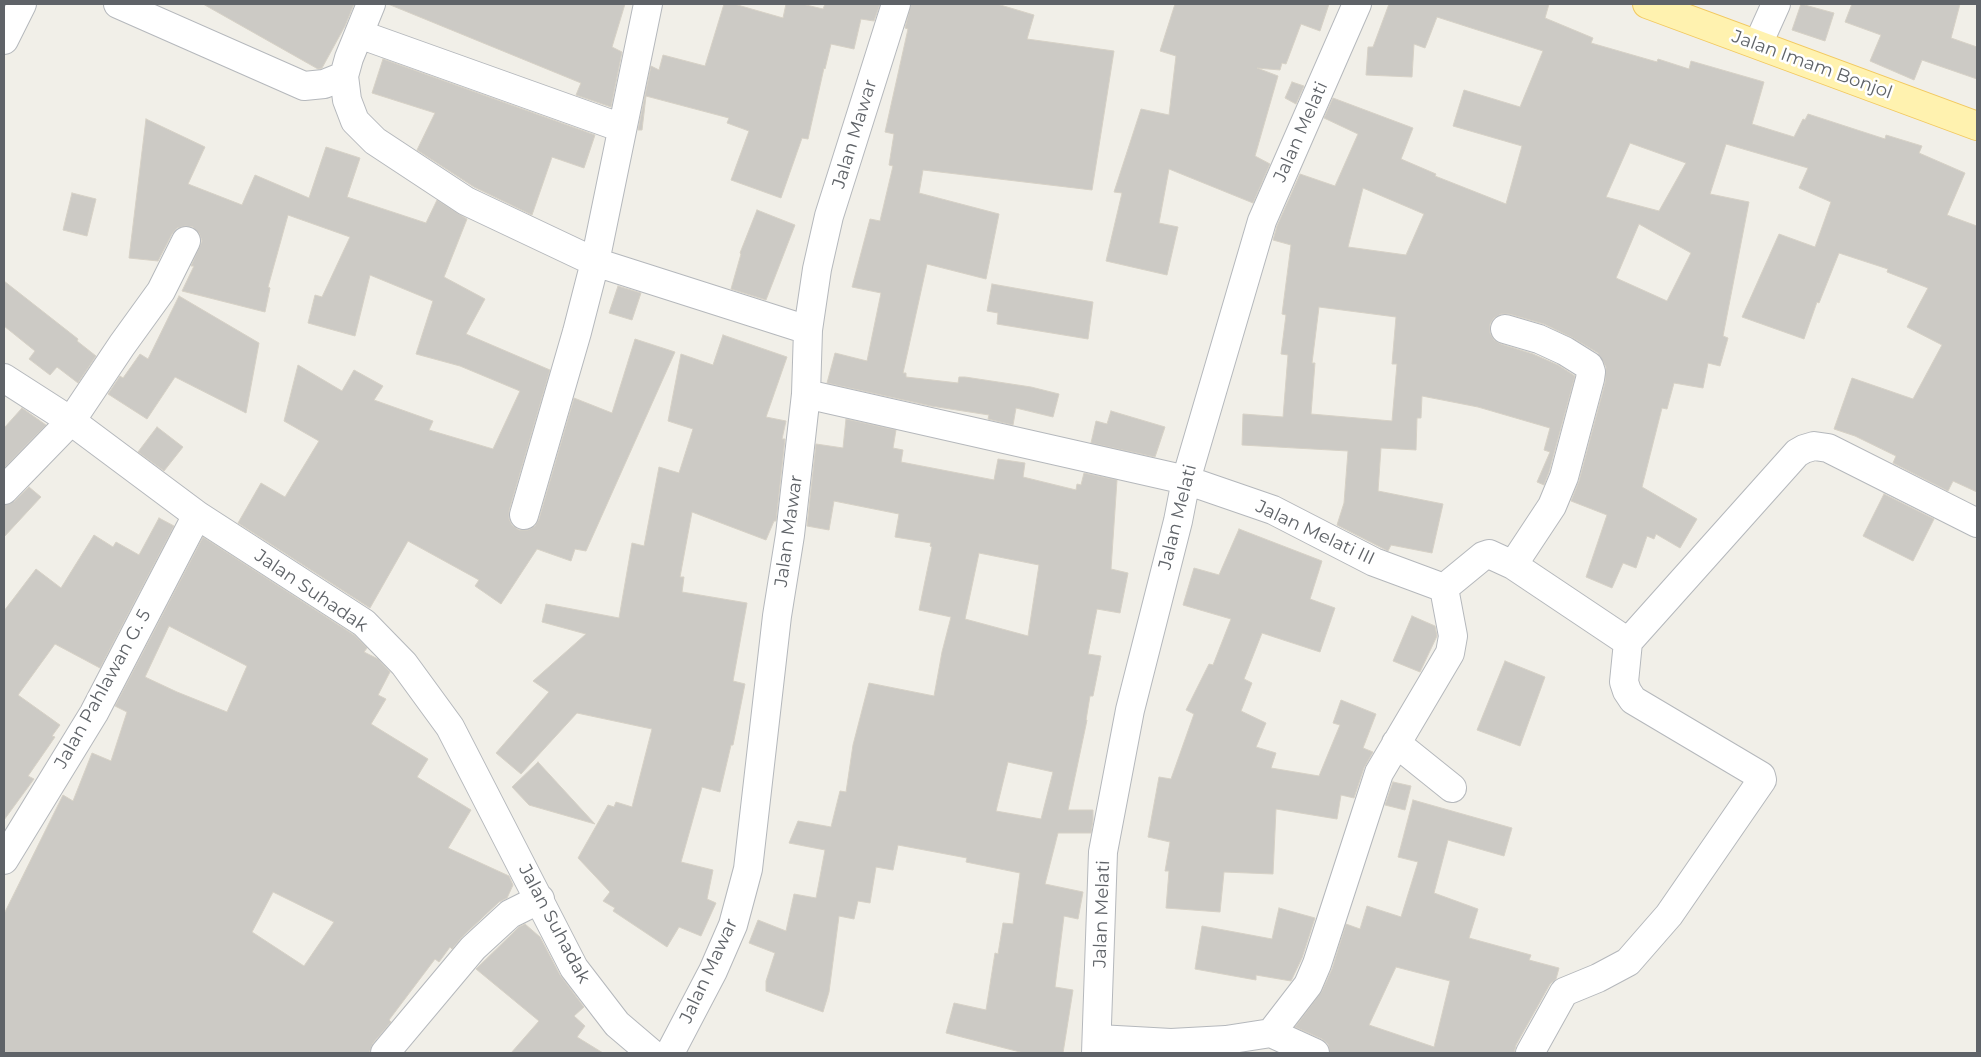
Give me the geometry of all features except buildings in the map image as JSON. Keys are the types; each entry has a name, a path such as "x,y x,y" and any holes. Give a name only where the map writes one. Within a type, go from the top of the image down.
{"main road":[{"name":"Jalan Imam Bonjol","path":"1647,4 1977,126"}],"street":[{"path":"4,40 22,4"},
{"path":"118,4 304,86 324,84 344,76"},
{"path":"371,4 344,76 347,100 355,121 375,141 466,202 594,262 808,330"},
{"path":"524,516 577,332 594,262 648,4"},
{"name":"Jalan Mawar","path":"670,1053 727,940 748,869 777,616 790,535 806,394 808,330 817,269 829,216 896,4"},
{"name":"Jalan Melati","path":"1097,1046 1104,852 1130,710 1178,521 1186,480 1262,221 1357,4"},
{"path":"1758,44 1776,4"},
{"path":"359,34 622,128"},
{"path":"4,490 71,421 122,344 161,291 186,241"},
{"path":"1505,329 1565,351 1589,366 1591,372 1561,484 1552,506 1514,565"},
{"name":"Jalan Suhadak","path":"4,378 71,421 198,515 364,623 404,664 450,727 574,968 617,1024 652,1053"},
{"name":"Jalan Melati III","path":"806,394 1186,480 1273,510 1374,562 1444,588"},
{"path":"1530,1053 1564,992 1598,978 1628,962 1669,915 1762,780 1761,776 1633,700 1624,682 1628,642 1797,454 1804,449 1814,446 1828,448 1977,523"},
{"name":"Jalan Pahlawan G. 5","path":"4,860 94,713 198,515"},
{"path":"1271,1033 1308,985 1317,964 1380,774 1396,743 1450,653 1453,636 1444,588 1483,556 1489,554 1514,565 1628,642"},
{"path":"1396,743 1452,788"},
{"path":"385,1053 473,948 510,914 540,899"},
{"path":"1097,1046 1226,1040 1271,1033 1315,1053"}]}
